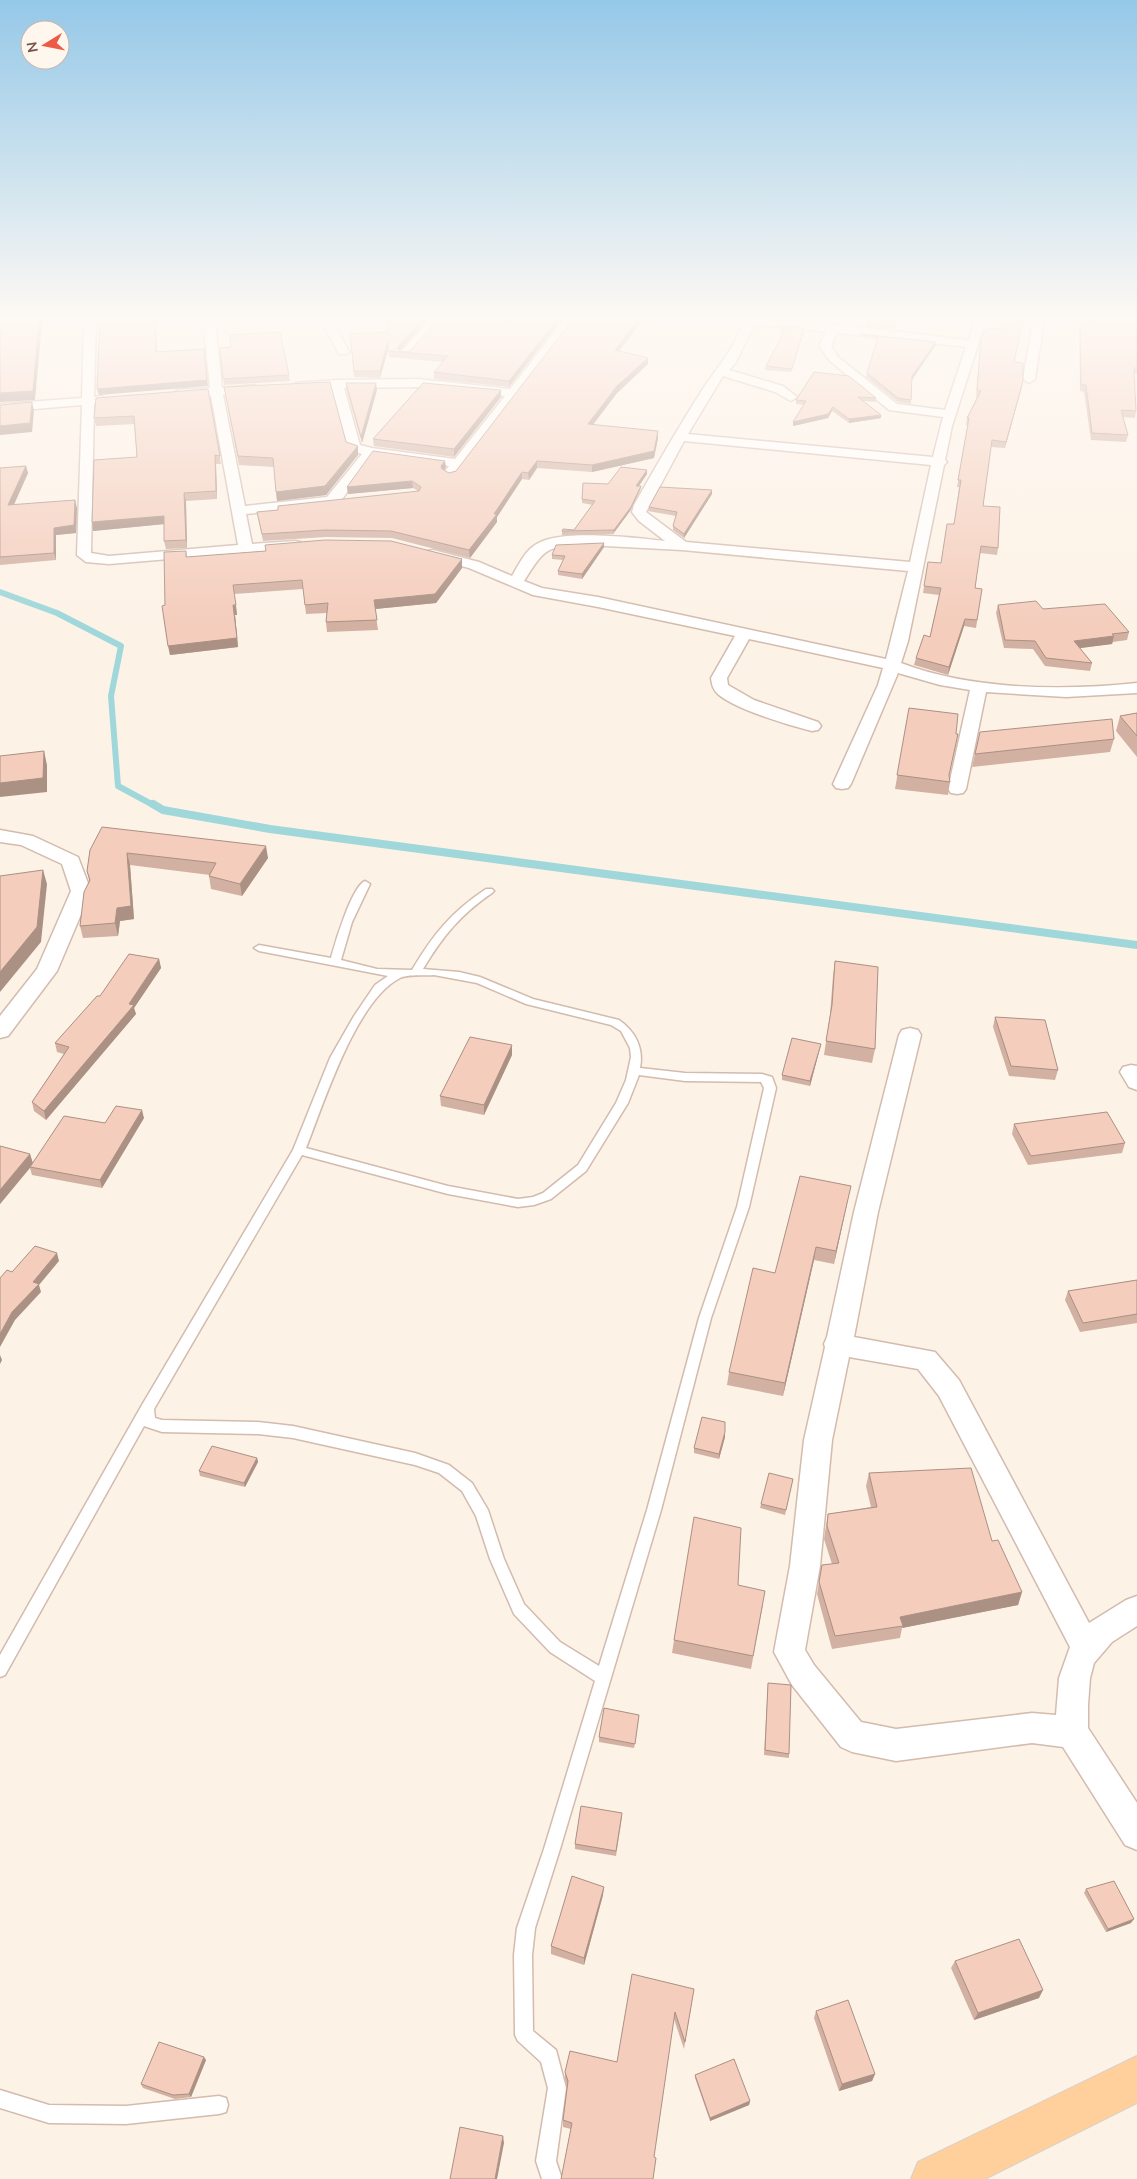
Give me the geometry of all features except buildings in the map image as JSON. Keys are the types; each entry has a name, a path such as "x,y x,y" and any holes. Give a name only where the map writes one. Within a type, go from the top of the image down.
{"main road":[{"path":"935,2179 1137,2079"}],"street":[{"path":"87,422 84,554 91,559 109,560 308,544"},
{"path":"222,422 246,549"},
{"path":"347,422 354,448 454,469 491,422"},
{"path":"682,546 644,518 639,512 648,492 690,422"},
{"path":"842,784 886,685 900,641 948,422"},
{"path":"682,437 940,462"},
{"path":"331,501 338,495 370,452"},
{"path":"239,511 349,499"},
{"path":"515,583 540,548 552,542 572,540 682,546 916,567"},
{"path":"420,551 474,565 538,592 598,602 892,665 924,677 979,687 1093,692 1137,688"},
{"path":"744,634 719,678 720,686 740,700 812,726"},
{"path":"956,789 979,687"},
{"path":"0,836 26,840 70,861 81,891 47,971 0,1031"},
{"path":"910,1035 866,1212 853,1282 818,1440 804,1566 789,1652 793,1662 852,1736 896,1745 1032,1728 1072,1732"},
{"path":"838,1344 926,1360 949,1388 1086,1648"},
{"path":"1137,1610 1099,1633 1086,1648 1076,1663 1072,1690 1072,1732 1137,1833"}],"lane":[{"path":"335,962 347,918 366,884"},
{"path":"417,971 452,918 489,891"},
{"path":"259,948 335,962 376,972 399,974 417,971 459,975 480,980 530,1002 615,1022 625,1029 635,1048 637,1057 622,1103 582,1168 547,1196 534,1201 518,1203 448,1190 299,1150"},
{"path":"0,1670 148,1409 299,1150 336,1058 359,1016 379,987 399,974"},
{"path":"552,2179 546,2161 556,2088 549,2057 524,2035 523,1955 526,1928 654,1510 705,1318 743,1207 770,1088 768,1080 762,1078 685,1077 634,1071"},
{"path":"148,1409 149,1422 162,1426 258,1428 293,1432 415,1459 444,1469 468,1487 484,1514 497,1559 519,1609 555,1647 604,1678"},
{"path":"0,2099 48,2114 126,2115 219,2105"}],"waterway":[{"path":"0,592 57,613 121,646 111,696 118,786 155,806"},
{"path":"153,804 163,810 270,829 1137,945"}]}
